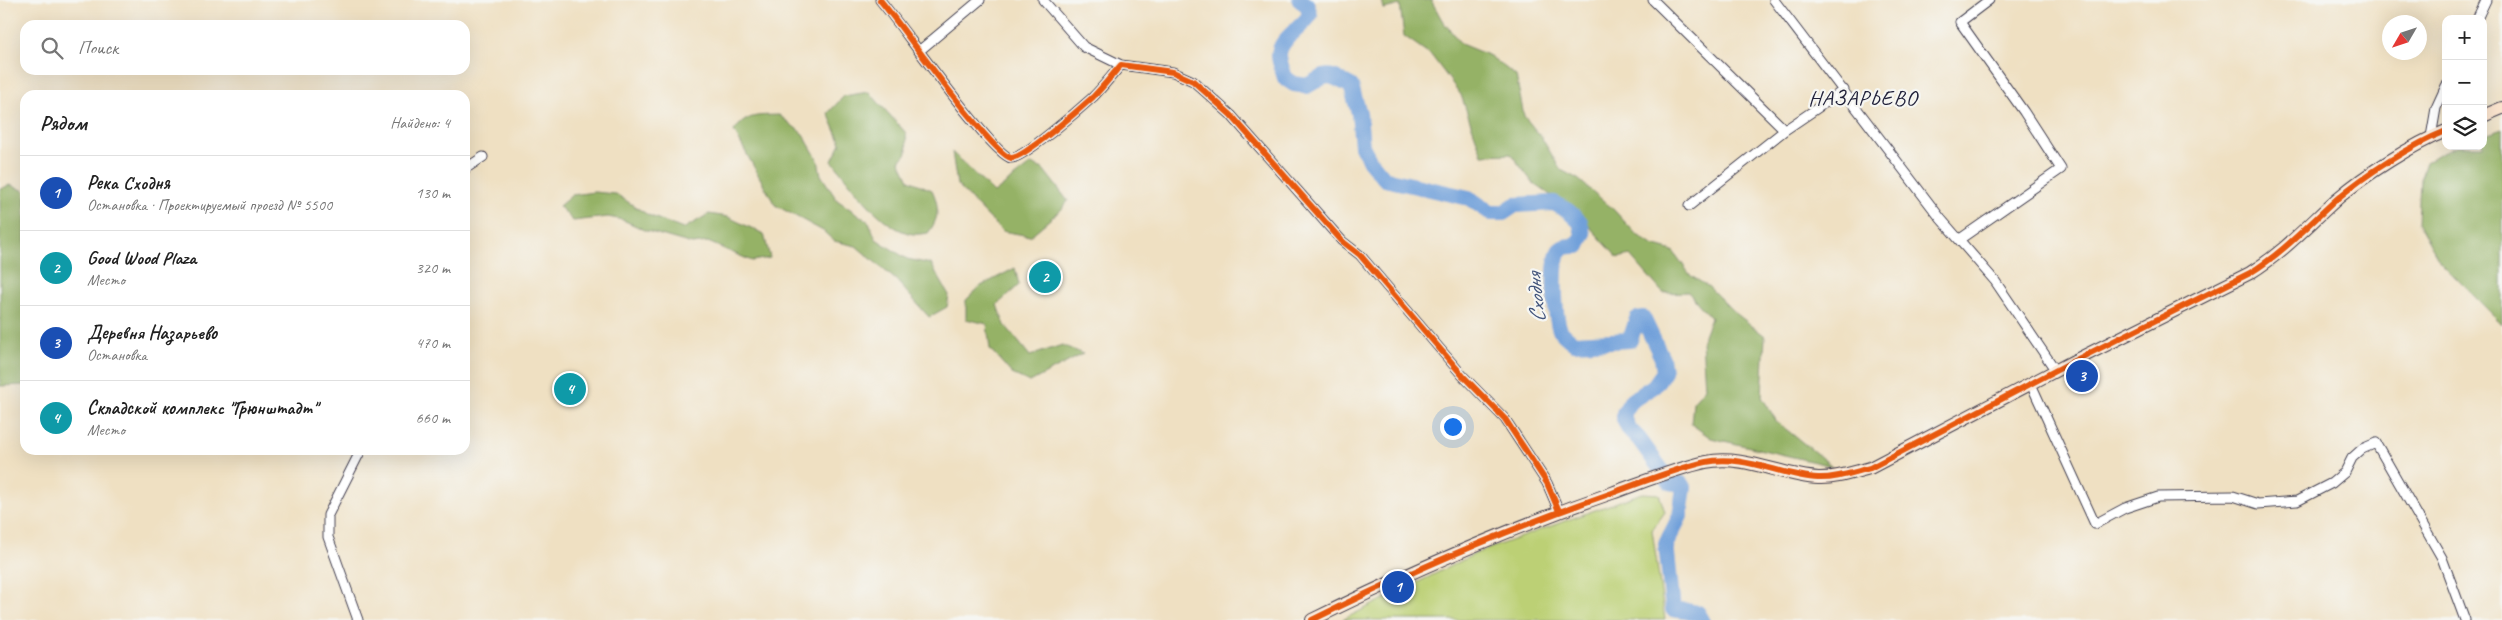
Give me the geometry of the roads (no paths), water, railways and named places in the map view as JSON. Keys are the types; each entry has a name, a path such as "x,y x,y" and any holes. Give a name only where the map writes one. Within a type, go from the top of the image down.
{"street":[{"path":"880,0 919,52 993,143 1003,155 1011,158 1019,157 1031,149 1093,96 1121,65"},
{"path":"919,52 980,0"},
{"path":"1043,0 1084,47 1121,65 1174,72 1201,87 1231,114 1342,241 1360,255 1463,376 1505,419 1547,483 1560,511"},
{"path":"1654,0 1785,130"},
{"path":"1774,0 1941,219 1994,281 2056,371"},
{"path":"1960,239 2061,169 2024,112 1960,22 1989,0"},
{"path":"2479,15 2486,0"},
{"path":"1689,206 1785,130 1844,90"},
{"path":"2431,137 2436,108 2442,95"},
{"path":"2487,114 2502,108"},
{"path":"1312,620 1410,574 1560,511 1672,471 1708,461 1734,462 1819,478 1846,475 1870,468 2268,262 2339,197 2431,137 2442,133"},
{"path":"470,165 482,157"},
{"path":"2031,384 2095,524 2125,508 2158,497 2233,496 2258,504 2297,501 2332,483 2345,472 2352,458 2362,449 2376,443 2442,558 2465,620"},
{"path":"358,620 328,537 328,515 359,455"}],"waterway":[{"name":"Сходня","path":"1300,0 1307,5 1310,15 1287,38 1280,49 1280,61 1285,78 1294,84 1307,86 1320,78 1329,76 1351,86 1359,113 1362,146 1370,161 1385,179 1469,198 1491,213 1503,213 1515,205 1554,203 1568,211 1580,222 1583,235 1578,246 1564,247 1557,256 1555,302 1561,332 1574,343 1630,340 1637,319 1643,318 1662,358 1664,372 1654,386 1631,401 1624,413 1624,419 1628,428 1639,439 1670,482 1682,484 1684,487 1680,516 1666,544 1673,609 1698,613 1702,620"}],"place":[{"name":"Good Wood Plaza","path":"1045,277"},
{"name":"Деревня Назарьево","path":"2082,376"},
{"name":"Складской комплекс \"Грюнштадт\"","path":"570,389"},
{"name":"Река Сходня","path":"1398,587"}],"district":[{"name":"НАЗАРЬЕВО","path":"1863,98"}]}
